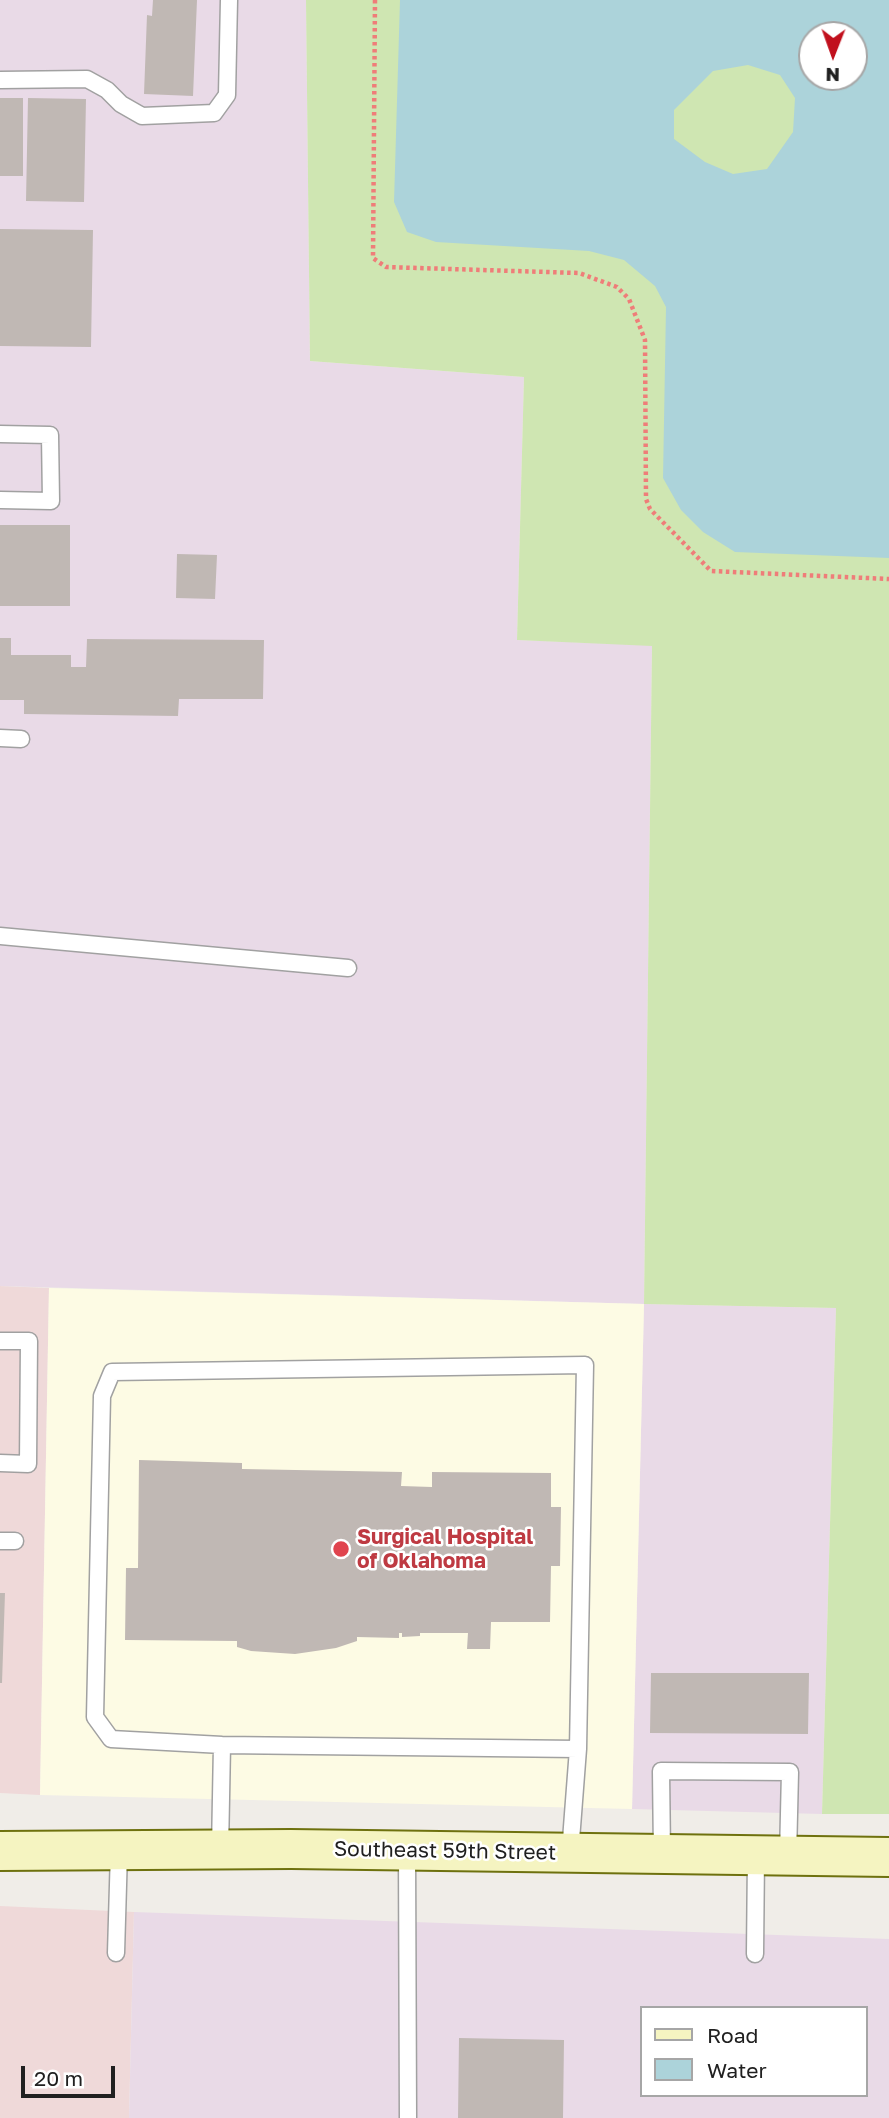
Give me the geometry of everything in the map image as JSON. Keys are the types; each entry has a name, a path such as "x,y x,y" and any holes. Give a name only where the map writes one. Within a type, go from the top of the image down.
{"main road":[{"name":"Southeast 59th Street","path":"0,1851 407,1851 889,1857"}],"lane":[{"path":"0,80 87,79 142,116 214,113 227,95 229,0"},
{"path":"0,434 50,435 51,501 0,500"},
{"path":"0,738 21,739"},
{"path":"0,936 348,968"},
{"path":"0,1341 29,1341 29,1354 28,1464 0,1463"},
{"path":"570,1853 578,1749 585,1365 112,1372 102,1396 95,1717 111,1739 222,1745 578,1749"},
{"path":"220,1850 222,1745"},
{"path":"662,1854 661,1771 790,1772 755,1954"},
{"path":"116,1953 119,1851"},
{"path":"407,1851 408,2118"}],"path":[{"path":"375,0 373,258 386,267 579,273 617,287 629,299 645,340 646,499 650,509 711,571 889,579"}],"shaded area":[{"path":"0,0 306,0 310,361 524,377 517,640 652,645 644,1304 0,1286"},
{"path":"0,1286 49,1288 40,1795 0,1793"},
{"name":"Surgical Hospital of Oklahoma","path":"49,1288 644,1304 632,1809 40,1795"},
{"path":"644,1304 836,1308 822,1814 632,1809"},
{"path":"0,1906 134,1912 129,2118 0,2118"},
{"path":"134,1912 889,1939 889,2118 129,2118"}],"green space":[{"path":"306,0 889,0 889,1814 822,1814 836,1308 644,1304 652,646 517,640 524,377 310,361"}],"water":[{"path":"400,0 889,0 889,558 735,552 703,532 681,510 663,478 666,307 655,286 624,260 589,251 436,242 407,232 394,202","holes":["748,65 780,75 795,98 793,132 767,169 733,174 705,162 674,139 674,110 713,71"]}],"building":[{"path":"153,0 197,0 193,96 144,94 147,15 152,16"},
{"path":"0,98 23,98 23,176 0,176"},
{"path":"28,98 86,99 84,202 26,201"},
{"path":"0,229 93,230 91,347 0,346"},
{"path":"0,525 70,525 70,606 0,606"},
{"path":"177,554 217,555 215,599 176,598"},
{"path":"0,638 11,638 11,655 71,655 71,667 86,667 87,639 264,640 263,699 179,699 178,716 24,714 24,700 0,700"},
{"path":"139,1460 242,1463 242,1469 402,1472 401,1486 432,1487 432,1472 551,1473 551,1507 561,1507 560,1566 551,1566 550,1622 491,1622 490,1649 467,1649 468,1633 420,1633 420,1636 402,1637 402,1633 399,1633 399,1638 357,1637 357,1641 336,1648 295,1654 251,1651 237,1647 237,1641 125,1640 126,1568 138,1568"},
{"path":"0,1593 5,1593 2,1683 0,1683"},
{"path":"651,1673 809,1673 808,1734 650,1733"},
{"path":"459,2038 564,2040 563,2118 458,2118"}],"place":[{"name":"Surgical Hospital of Oklahoma","path":"341,1549"}]}
